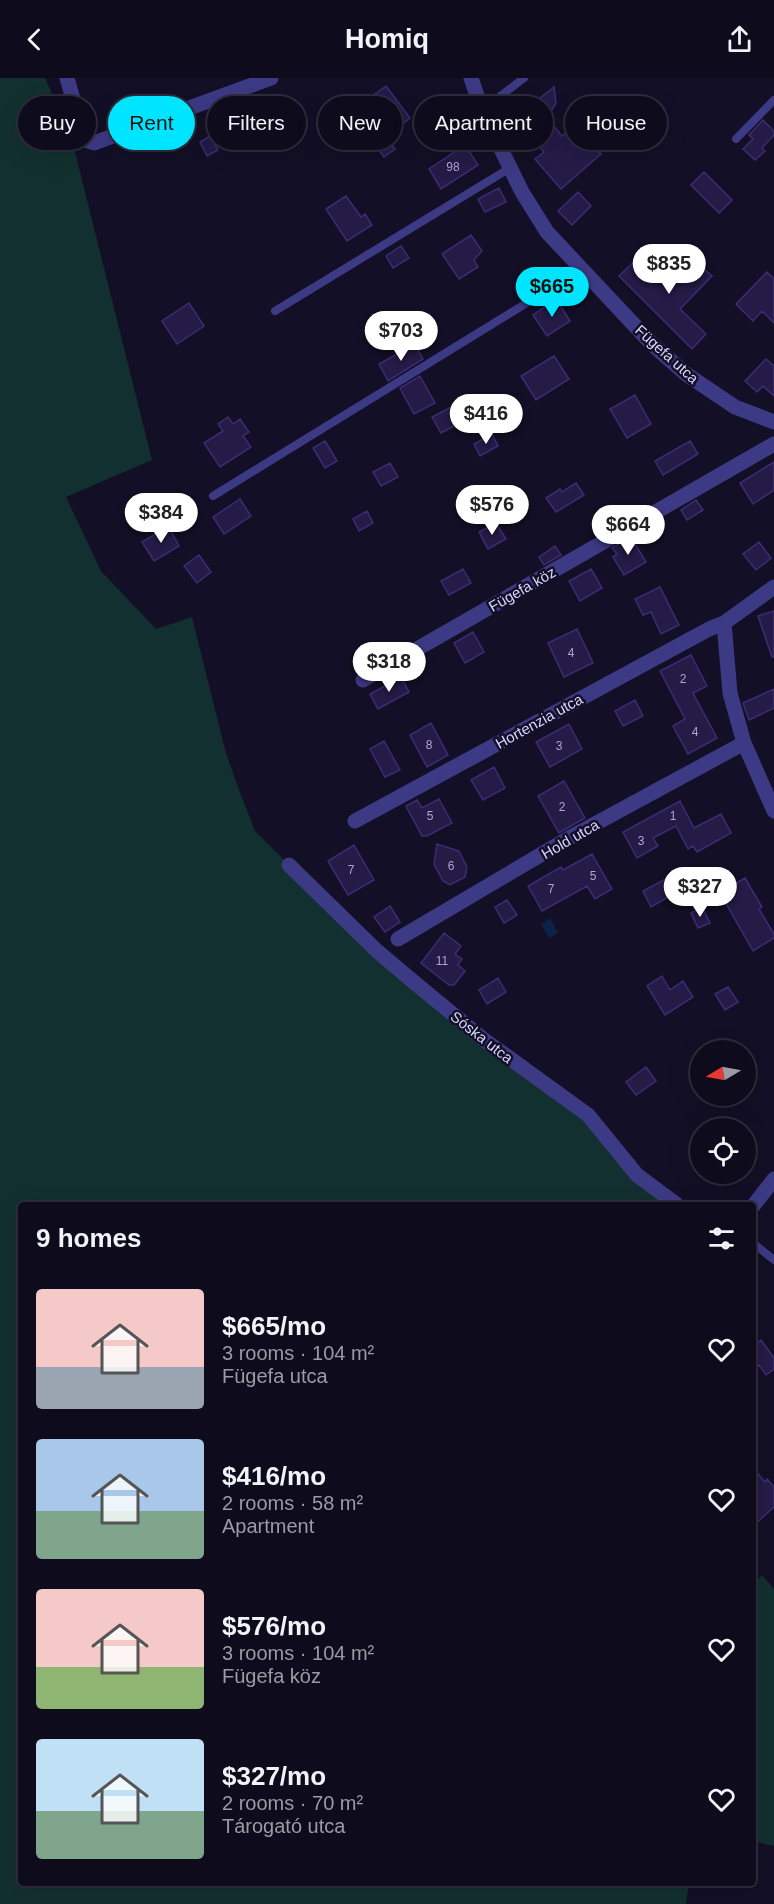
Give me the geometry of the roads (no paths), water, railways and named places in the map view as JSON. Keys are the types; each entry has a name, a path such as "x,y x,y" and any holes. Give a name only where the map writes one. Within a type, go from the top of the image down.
{"street":[{"path":"67,78 85,138 90,143 271,78"},
{"name":"Fügefa utca","path":"471,78 477,96"},
{"name":"Fügefa utca","path":"501,150 522,192 547,232 653,345 686,374 735,406 774,422"},
{"name":"Fügefa köz","path":"363,680 774,444"},
{"name":"Hortenzia utca","path":"356,822 709,629 724,623 774,588"},
{"path":"724,623 729,693 744,743 774,811"},
{"name":"Hold utca","path":"399,939 569,838 744,743"},
{"name":"Sóska utca","path":"289,865 369,944 424,990 483,1039 588,1115 636,1175 673,1202"},
{"path":"756,1202 774,1179"}],"lane":[{"path":"501,96 524,78"},
{"path":"736,139 774,100"},
{"path":"275,311 510,168"},
{"path":"213,496 582,269"},
{"path":"756,1245 774,1260"}],"water":[{"path":"550,918 558,933 549,938 541,924"}]}
